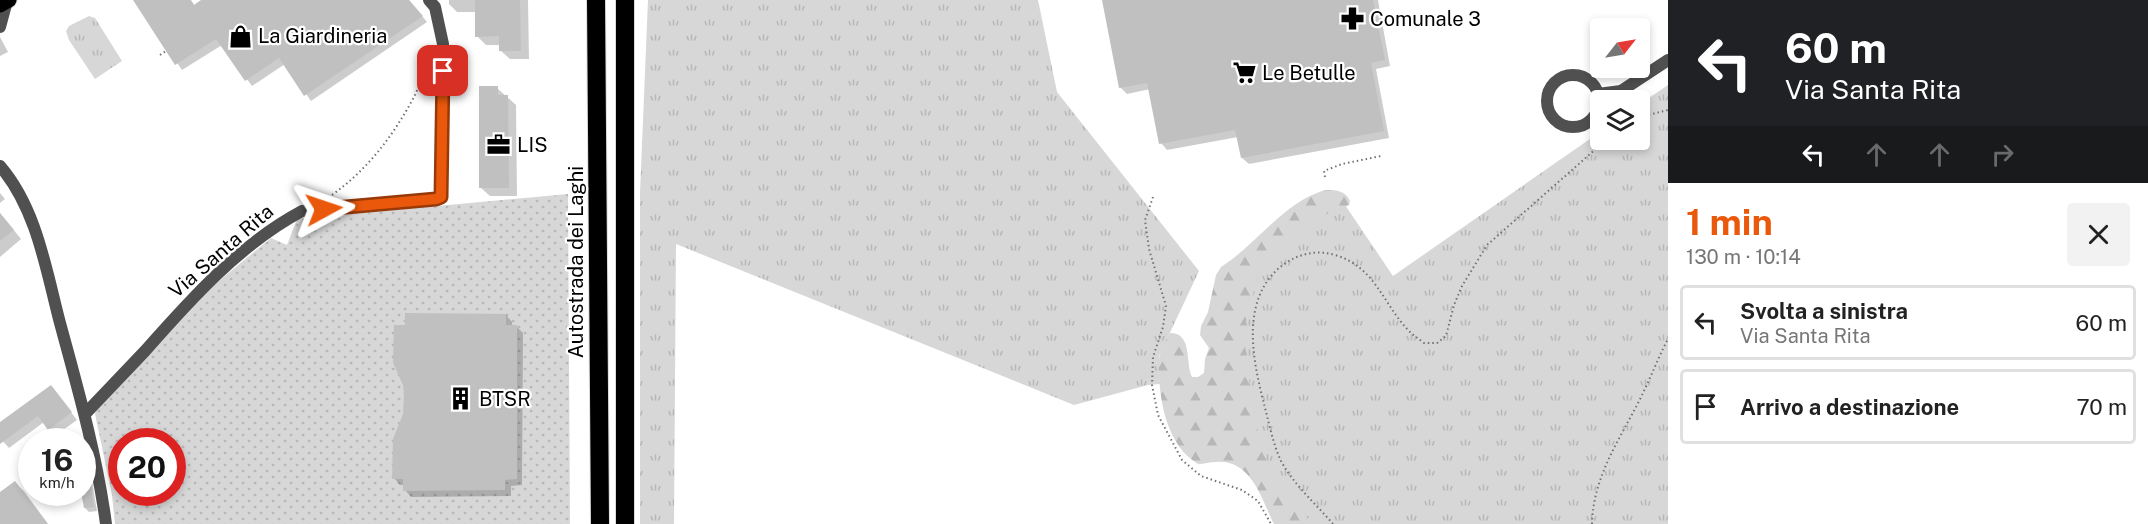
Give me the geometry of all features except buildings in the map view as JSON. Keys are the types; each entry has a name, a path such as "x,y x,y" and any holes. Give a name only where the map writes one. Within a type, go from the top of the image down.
{"highway":[{"name":"Autostrada dei Laghi","path":"596,0 600,524"},
{"path":"625,0 625,524"}],"street":[{"path":"429,0 435,7 442,34"},
{"path":"0,27 6,2"},
{"name":"Via Santa Rita","path":"85,414 186,303 270,229 302,211 441,197 442,34"},
{"path":"1624,90 1668,60"},
{"path":"1568,75 1583,76 1590,81 1598,94 1598,110 1588,122 1581,126 1574,127 1559,123 1547,107 1551,86 1561,77 1568,75"},
{"path":"0,166 15,186 33,223 85,414 106,524"}],"path":[{"path":"330,197 356,178 381,149 415,95 442,34"},
{"path":"160,55 166,51"},
{"path":"1650,114 1668,110"},
{"path":"1333,524 1291,477 1280,459 1268,420 1253,352 1252,327 1254,311 1266,285 1277,270 1301,255 1318,252 1335,255 1364,270 1410,331 1424,343 1437,343 1446,336 1458,295 1487,245 1595,150"},
{"path":"1325,177 1324,171 1327,169 1381,156"},
{"path":"1153,197 1145,220 1149,249 1166,306 1164,327 1153,357 1152,385 1158,415 1182,460 1202,476 1242,490 1258,501 1271,524"},
{"path":"1592,524 1596,489 1607,460 1668,339"}],"green space":[{"path":"648,0 1038,0 1057,92 1199,271 1159,356 1160,384 1148,385 1074,405 676,244 674,524 640,524 640,193"},
{"path":"89,16 95,18 122,61 95,79 69,40 66,31 69,26"},
{"path":"1668,85 1668,524 1305,524 1273,485 1238,407 1246,291 1261,266 1296,220 1343,202 1393,276 1590,139 1590,150 1650,150 1650,97"},
{"path":"1325,190 1343,193 1350,201 1349,205 1300,225 1270,255 1257,279 1246,320 1247,367 1257,427 1265,456 1273,476 1312,524 1274,524 1254,483 1239,467 1216,462 1198,464 1179,447 1168,424 1161,398 1159,359 1170,333 1177,334 1185,343 1192,377 1198,377 1204,373 1209,348 1200,335 1201,326 1208,312 1216,275 1221,267 1297,204"},
{"path":"568,194 570,524 115,524 113,506 186,506 186,428 108,428 108,476 96,411 214,285 271,238 287,245 297,219"}],"place":[{"name":"Comunale 3","path":"1352,19"},
{"name":"La Giardineria","path":"240,36"},
{"name":"Le Betulle","path":"1244,73"},
{"name":"LIS","path":"499,145"},
{"name":"BTSR","path":"461,399"}],"route":[{"path":"324,209 441,197 443,71"}]}
